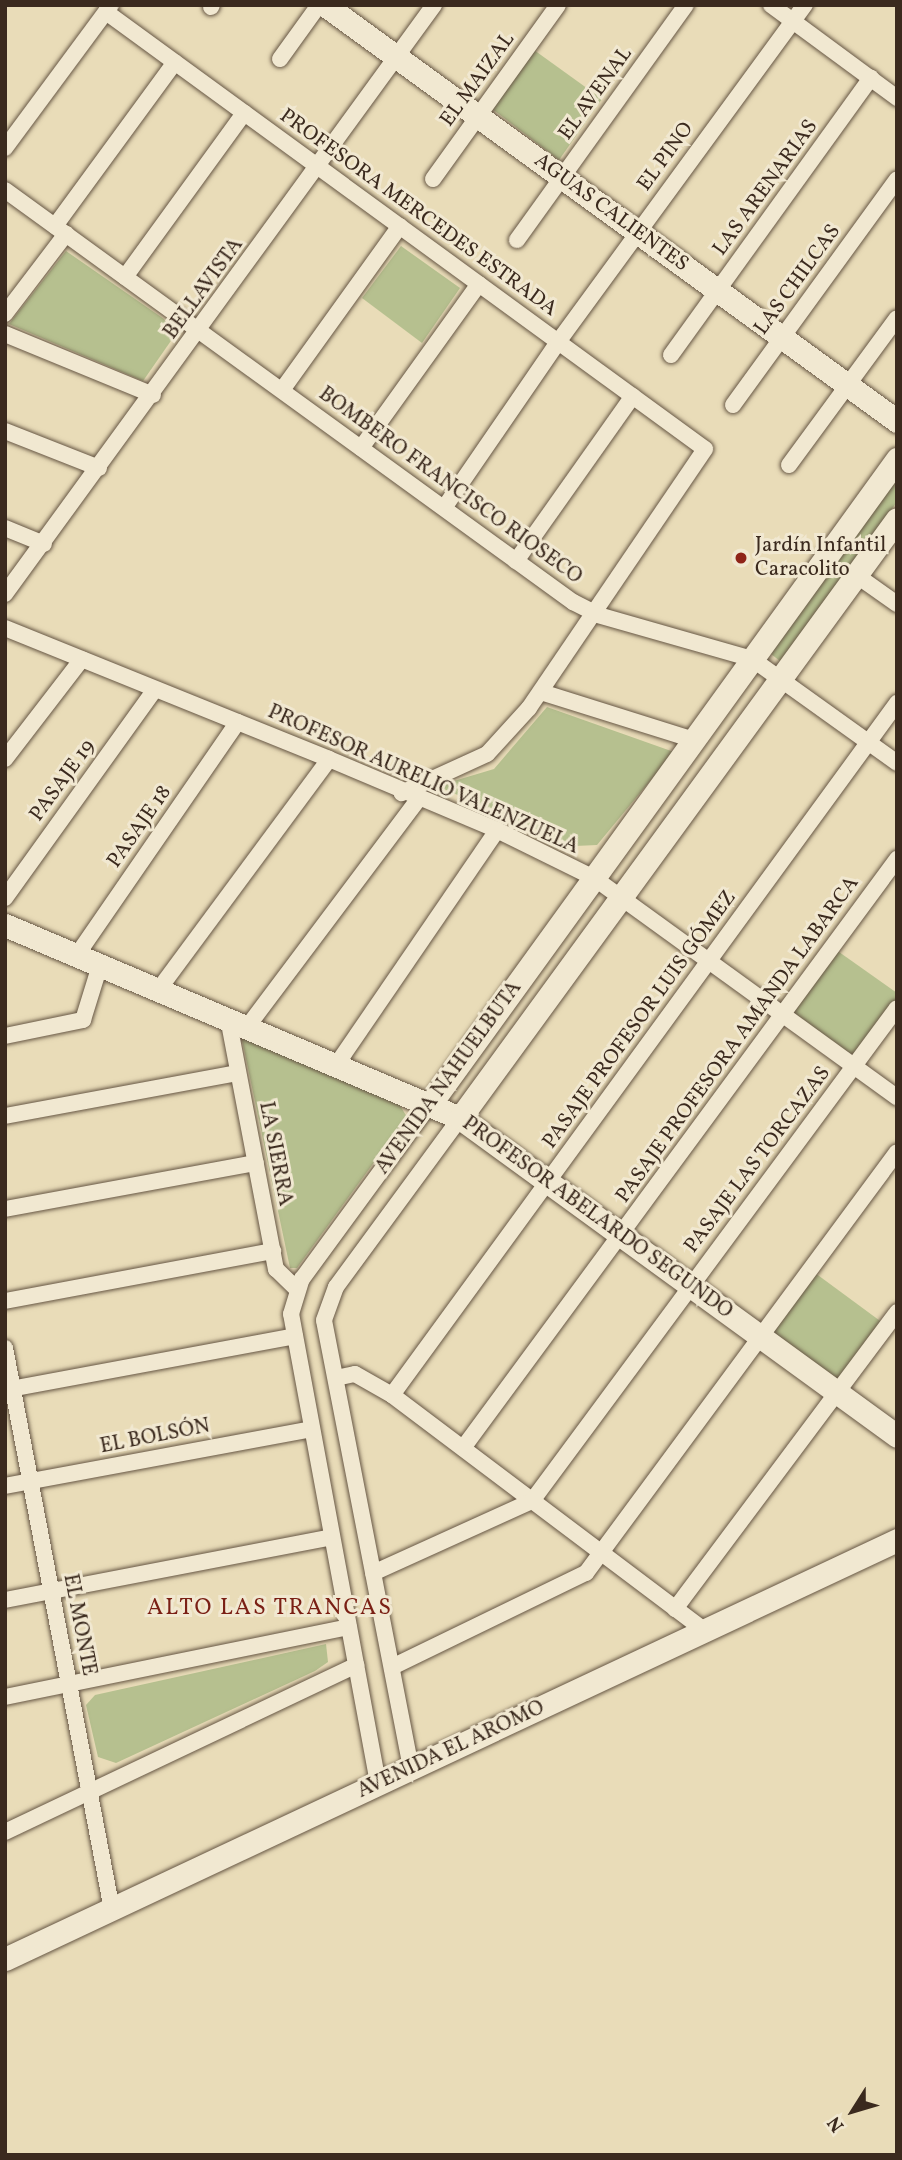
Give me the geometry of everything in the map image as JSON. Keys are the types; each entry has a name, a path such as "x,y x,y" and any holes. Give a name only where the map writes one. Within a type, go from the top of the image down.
{"street":[{"path":"280,59 319,5"},
{"name":"AGUAS CALIENTES","path":"325,5 897,421"},
{"name":"BELLAVISTA","path":"5,594 200,331 434,5"},
{"name":"EL MAIZAL","path":"433,179 558,5"},
{"name":"EL AVENAL","path":"517,240 686,5"},
{"path":"771,5 897,98"},
{"name":"EL PINO","path":"444,508 558,342 805,5"},
{"path":"5,148 108,9"},
{"name":"PROFESORA MERCEDES ESTRADA","path":"108,9 244,113 705,449 591,612"},
{"path":"5,314 175,62"},
{"name":"LAS ARENARIAS","path":"671,355 871,78"},
{"path":"125,277 244,113"},
{"name":"LAS CHILCAS","path":"733,405 897,179"},
{"name":"BOMBERO FRANCISCO RIOSECO","path":"5,190 516,561 591,612 752,659 897,763"},
{"path":"282,390 400,226"},
{"path":"361,448 478,284"},
{"path":"789,465 897,318"},
{"path":"5,334 153,395"},
{"path":"516,561 633,396"},
{"path":"5,430 99,468"},
{"name":"AVENIDA NAHUELBUTA","path":"378,1783 291,1314 297,1289 897,459"},
{"name":"AVENIDA NAHUELBUTA","path":"411,1768 324,1320 329,1300 897,519"},
{"path":"5,528 44,544"},
{"path":"856,575 897,604"},
{"path":"402,793 487,754 541,692 591,612"},
{"name":"PROFESOR AURELIO VALENZUELA","path":"5,628 497,830 594,877 897,1097"},
{"path":"5,759 82,659"},
{"name":"PASAJE 19","path":"5,898 155,689"},
{"path":"541,692 694,740"},
{"name":"PASAJE PROFESOR LUIS GÓMEZ","path":"392,1395 897,703"},
{"name":"PASAJE 18","path":"77,955 238,722"},
{"path":"159,989 329,759"},
{"path":"238,1022 419,798"},
{"path":"337,1063 497,830"},
{"name":"PASAJE PROFESORA AMANDA LABARCA","path":"463,1448 897,859"},
{"name":"PROFESOR ABELARDO SEGUNDO","path":"5,925 337,1063 460,1118 897,1436"},
{"path":"5,1036 83,1020 100,965"},
{"name":"PASAJE LAS TORCAZAS","path":"373,1573 532,1501 897,1008"},
{"name":"LA SIERRA","path":"238,1022 238,1073 273,1251 280,1277 297,1289"},
{"path":"5,1116 238,1073"},
{"path":"391,1667 586,1573 603,1555 897,1152"},
{"path":"5,1209 256,1163"},
{"path":"5,1301 273,1251"},
{"path":"675,1609 897,1312"},
{"path":"9,1389 295,1336"},
{"name":"EL MONTE","path":"5,1348 9,1389 30,1481 112,1909"},
{"path":"336,1378 355,1374 392,1395 706,1632"},
{"name":"EL BOLSÓN","path":"5,1486 312,1429"},
{"path":"5,1600 332,1537"},
{"name":"AVENIDA EL AROMO","path":"5,1959 897,1540"},
{"path":"5,1697 349,1627"},
{"path":"5,1832 356,1665"}],"green space":[{"path":"534,50 602,99 559,160 491,108"},
{"path":"401,246 460,288 422,343 362,298"},
{"path":"66,251 164,319 175,335 143,381 9,324"},
{"path":"897,478 897,502 780,661 771,654"},
{"path":"547,707 674,752 597,845 575,846 437,786 494,769"},
{"path":"832,947 897,993 897,1008 854,1066 783,1013"},
{"path":"241,1035 396,1099 407,1117 297,1268 290,1268"},
{"path":"811,1270 887,1326 837,1392 762,1338"},
{"path":"326,1644 328,1662 315,1671 116,1763 98,1757 86,1705 95,1695"}],"place":[{"name":"Jardín Infantil Caracolito","path":"741,558"}],"district":[{"name":"ALTO LAS TRANCAS","path":"270,1608"}]}
